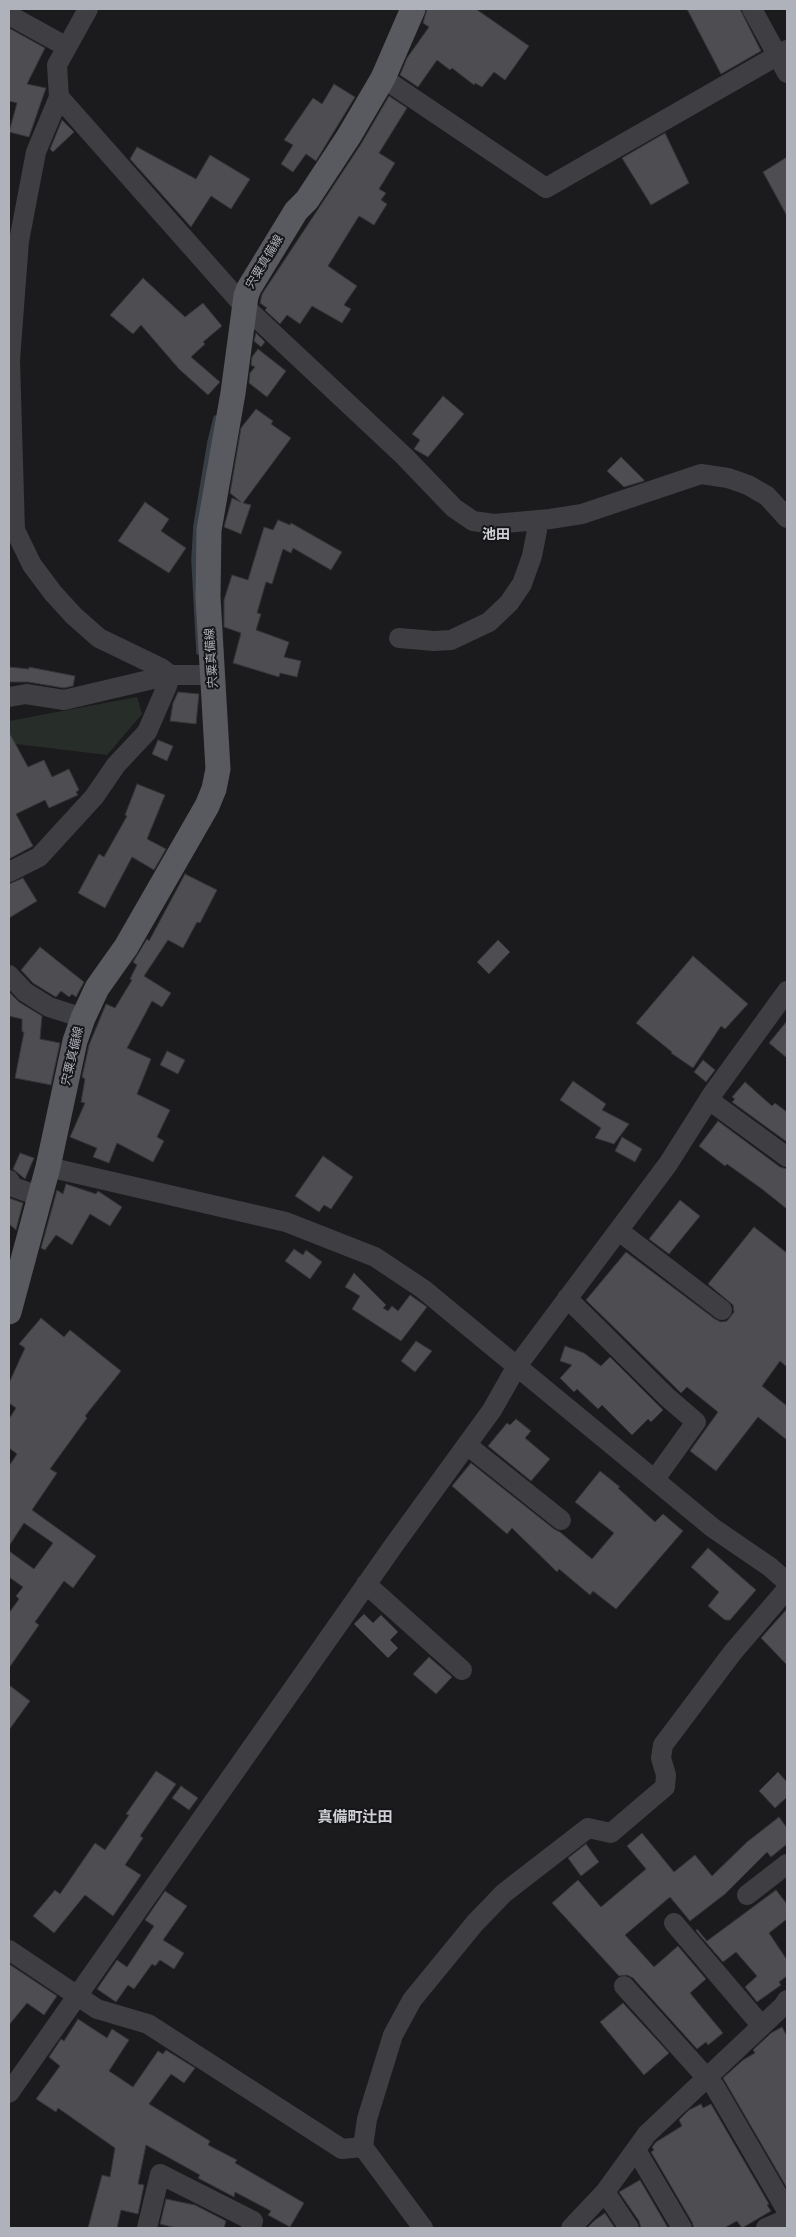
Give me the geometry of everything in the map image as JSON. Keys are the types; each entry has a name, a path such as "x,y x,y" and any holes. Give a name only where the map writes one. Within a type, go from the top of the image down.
{"main road":[{"name":"宍粟真備線","path":"10,1297 34,1194 48,1167 75,1041 82,1018 97,988 140,922 207,806 214,789 218,769 208,597 209,530 233,393 244,306 249,288 296,211 307,200 349,136 383,78 412,9"}],"street":[{"path":"11,9 9,15 67,47"},
{"path":"88,9 56,66 58,97 36,152 19,241 10,360 11,502 15,530 32,565 53,593 74,616 99,638 161,668 170,675"},
{"path":"752,9 782,53 787,73"},
{"path":"383,78 546,188 782,53"},
{"path":"58,97 244,306 405,457 454,508 473,521 494,524 582,514 701,474 728,478 748,485 768,496 787,518"},
{"path":"399,638 434,641 451,640 489,622 509,603 522,584 532,556 539,520"},
{"path":"9,872 39,857 94,797 116,765 147,732 170,675"},
{"path":"9,697 26,694 64,700 170,675 213,675"},
{"path":"9,975 24,992 49,1007 82,1018"},
{"path":"9,2093 366,1584 492,1410 517,1366 668,1164 708,1100 787,991"},
{"path":"708,1100 787,1157"},
{"path":"48,1167 277,1220 333,1239 375,1258 422,1289 713,1528 770,1566 786,1581 663,1745 661,1758 666,1775 665,1787 611,1833 588,1828 504,1894 475,1923 412,2000 393,2035 367,2119 363,2147 423,2228"},
{"path":"9,1180 13,1187 34,1194"},
{"path":"618,1231 722,1310"},
{"path":"567,1298 667,1397 696,1422 655,1479"},
{"path":"467,1445 561,1520"},
{"path":"366,1584 462,1670"},
{"path":"747,1895 787,1864"},
{"path":"674,1923 762,2025"},
{"path":"9,1950 97,2009 148,2024 342,2149 363,2147"},
{"path":"624,1986 715,2087 787,2211"},
{"path":"571,2228 605,2192 647,2134 762,2025 786,2006"},
{"path":"636,2150 682,2228"},
{"path":"147,2228 160,2174 253,2221 251,2228"},
{"path":"605,2192 629,2228"}],"shaded area":[{"path":"137,697 142,714 107,755 17,744 9,748 9,721"}],"building":[{"path":"427,9 476,9 529,46 505,80 494,72 482,87 475,83 474,85 452,68 450,70 437,60 418,87 400,75 407,58 429,27 423,23"},
{"path":"687,9 740,9 761,51 721,74"},
{"path":"9,28 45,48 27,84 46,88 29,137 9,132 17,103 9,101"},
{"path":"334,84 355,97 316,161 306,154 293,172 281,164 293,145 284,140 313,98 322,104"},
{"path":"389,96 407,108 379,153 395,163 379,189 386,193 381,200 387,204 374,225 359,216 328,266 357,286 344,305 351,309 342,323 312,306 300,324 287,315 280,324 265,310 267,308 260,303 262,294 361,144"},
{"path":"62,120 74,132 53,152 50,149"},
{"path":"665,133 689,183 651,205 622,158"},
{"path":"137,147 196,179 210,155 250,179 231,209 211,196 191,227 130,159"},
{"path":"787,157 787,216 763,172"},
{"path":"143,278 185,317 203,303 222,326 203,342 205,344 191,357 220,382 208,395 179,369 141,325 133,334 110,315"},
{"path":"256,333 265,342 261,347 254,341"},
{"path":"258,349 286,371 267,397 249,383 250,373 255,367 251,365 252,357"},
{"path":"443,396 464,414 428,457 414,449 420,440 412,434"},
{"path":"256,409 273,421 271,424 291,438 243,503 251,505 241,534 224,527 232,498 241,502 230,493 241,428"},
{"path":"621,457 644,481 624,487 607,471"},
{"path":"145,502 169,519 161,531 186,548 169,573 118,541"},
{"path":"278,520 290,525 291,523 342,552 331,570 293,548 291,553 283,549 272,584 266,582 257,613 261,614 256,630 289,642 284,657 301,661 297,677 280,673 279,677 233,663 241,633 224,627 224,600 232,575 248,580 264,527 273,530"},
{"path":"9,667 29,669 29,667 75,676 73,686 64,688 28,682 9,682"},
{"path":"178,692 199,694 196,724 170,721 173,703"},
{"path":"9,732 28,767 44,760 52,777 69,769 79,790 76,792 78,795 49,808 45,800 16,814 33,846 9,859"},
{"path":"158,740 173,746 167,761 152,754"},
{"path":"137,784 165,795 147,839 166,849 154,870 132,857 105,908 78,893 99,854 104,857 127,816 125,815"},
{"path":"185,874 217,890 200,923 197,922 183,948 168,940 144,976 171,993 162,1007 152,1001 127,1048 151,1059 137,1094 170,1110 157,1137 164,1141 153,1162 117,1143 109,1163 93,1157 97,1148 70,1137 85,1103 81,1102 85,1079 82,1077 89,1045 106,1004 115,1008 132,980 130,979 137,965 133,962 147,939 149,941"},
{"path":"23,878 37,901 9,918 9,884"},
{"path":"498,940 510,952 489,974 477,962"},
{"path":"40,947 84,982 76,997 72,994 69,997 61,991 56,997 33,983 21,970"},
{"path":"693,956 748,1004 725,1029 721,1026 693,1068 671,1053 636,1023"},
{"path":"9,992 19,1002 42,1016 40,1039 60,1043 51,1085 15,1078 24,1032 22,1032 22,1019 9,1016"},
{"path":"787,1021 787,1058 769,1043"},
{"path":"167,1051 185,1060 178,1074 160,1065"},
{"path":"703,1060 715,1070 706,1082 694,1072"},
{"path":"573,1081 606,1104 602,1110 629,1124 614,1144 595,1138 601,1128 560,1100"},
{"path":"745,1082 772,1106 775,1103 787,1112 787,1142 732,1102 735,1099 732,1097"},
{"path":"718,1121 780,1167 787,1169 787,1209 762,1189 727,1164 725,1166 699,1146"},
{"path":"622,1137 642,1149 635,1162 615,1151"},
{"path":"20,1153 34,1158 25,1179 13,1169"},
{"path":"323,1156 353,1177 331,1209 324,1205 319,1212 295,1196"},
{"path":"66,1184 96,1194 98,1191 122,1207 110,1226 90,1214 72,1245 56,1235 45,1250 41,1248 57,1190 63,1194"},
{"path":"9,1198 23,1203 16,1230 9,1224"},
{"path":"680,1200 700,1216 669,1254 649,1239"},
{"path":"754,1227 787,1253 787,1367 780,1361 762,1386 787,1406 787,1440 758,1417 716,1471 690,1451 718,1412 687,1387 681,1393 586,1300 626,1252 715,1319 721,1322 727,1321 734,1312 733,1305 708,1284"},
{"path":"294,1249 303,1255 306,1250 322,1262 310,1279 285,1261"},
{"path":"354,1273 386,1305 383,1308 388,1311 392,1306 398,1311 410,1295 427,1307 401,1341 352,1309 360,1296 345,1287"},
{"path":"41,1318 64,1337 70,1330 121,1371 85,1416 87,1418 50,1469 57,1473 32,1510 96,1556 73,1588 64,1581 35,1622 39,1625 9,1668 9,1613 19,1599 16,1596 23,1587 9,1577 9,1551 34,1569 53,1543 24,1523 9,1546 9,1466 17,1454 9,1448 9,1419 16,1408 9,1403 9,1383 25,1348 19,1344"},
{"path":"416,1341 432,1351 415,1372 401,1361"},
{"path":"565,1346 584,1353 601,1366 610,1357 663,1410 651,1422 648,1419 632,1435 602,1405 598,1409 577,1389 574,1392 560,1378 572,1365 560,1361"},
{"path":"516,1419 531,1431 525,1438 550,1459 531,1481 488,1446 507,1423 510,1425"},
{"path":"471,1463 592,1559 614,1533 575,1502 600,1471 620,1487 618,1488 655,1522 663,1514 683,1531 616,1609 593,1591 590,1595 559,1569 557,1572 512,1528 507,1534 452,1486"},
{"path":"708,1548 756,1590 730,1620 725,1620 708,1606 719,1592 691,1567"},
{"path":"787,1609 787,1665 761,1638"},
{"path":"364,1614 373,1623 381,1615 398,1632 390,1640 398,1648 388,1658 354,1624"},
{"path":"429,1657 452,1677 436,1694 413,1674"},
{"path":"9,1685 30,1701 9,1730"},
{"path":"156,1771 176,1784 140,1836 143,1838 125,1865 141,1875 113,1916 85,1895 54,1933 33,1916 55,1890 60,1894 95,1843 105,1850 129,1815 126,1814"},
{"path":"778,1772 787,1782 787,1797 775,1808 759,1791"},
{"path":"181,1786 198,1798 189,1810 172,1798"},
{"path":"779,1817 787,1828 787,1844 771,1857 767,1852 725,1894 690,1921 670,1897 625,1935 654,1967 678,1946 706,1979 690,1993 723,2033 708,2045 706,2042 697,2049 633,1978 627,1975 619,1976 552,1903 578,1880 601,1907 646,1869 627,1846 642,1833 674,1872 695,1855 712,1876 747,1842"},
{"path":"586,1844 599,1862 581,1876 568,1858"},
{"path":"776,1890 787,1904 787,1919 769,1933 787,1960 787,1976 779,1982 781,1985 757,2002 745,1987 757,1976 736,1952 723,1962 696,1931 697,1929 707,1941"},
{"path":"165,1891 187,1906 163,1940 184,1953 174,1969 160,1960 155,1966 152,1964 134,1989 128,1985 116,2002 97,1989 117,1960 127,1967 154,1926 145,1920"},
{"path":"9,1964 57,1996 44,2015 27,2003 9,2025"},
{"path":"623,2003 669,2053 644,2075 600,2022"},
{"path":"78,2019 107,2038 112,2029 129,2040 109,2071 133,2087 158,2051 163,2054 166,2050 195,2068 184,2083 171,2074 149,2104 210,2141 208,2145 237,2160 235,2163 304,2203 290,2227 268,2215 271,2211 235,2192 234,2197 198,2178 200,2175 146,2145 138,2184 144,2185 138,2214 121,2210 117,2228 88,2228 102,2175 110,2177 115,2148 58,2108 56,2112 36,2099 60,2066 49,2057 61,2039 64,2041"},
{"path":"782,2027 787,2036 787,2188 723,2078 743,2060 755,2053 753,2050 771,2033"},
{"path":"701,2104 703,2108 711,2104 769,2204 767,2205 771,2211 742,2228 737,2221 724,2228 694,2228 651,2152 654,2150 652,2147 656,2142 682,2126 679,2120 689,2110"},
{"path":"640,2180 668,2228 641,2228 639,2221 619,2192"},
{"path":"166,2199 195,2205 226,2221 224,2228 176,2228 160,2224"},
{"path":"605,2213 615,2228 587,2228 595,2220"}],"waterway":[{"path":"199,652 194,560 196,526 210,442 216,418"}],"district":[{"name":"池田","path":"496,535"},
{"name":"真備町辻田","path":"355,1818"}]}
